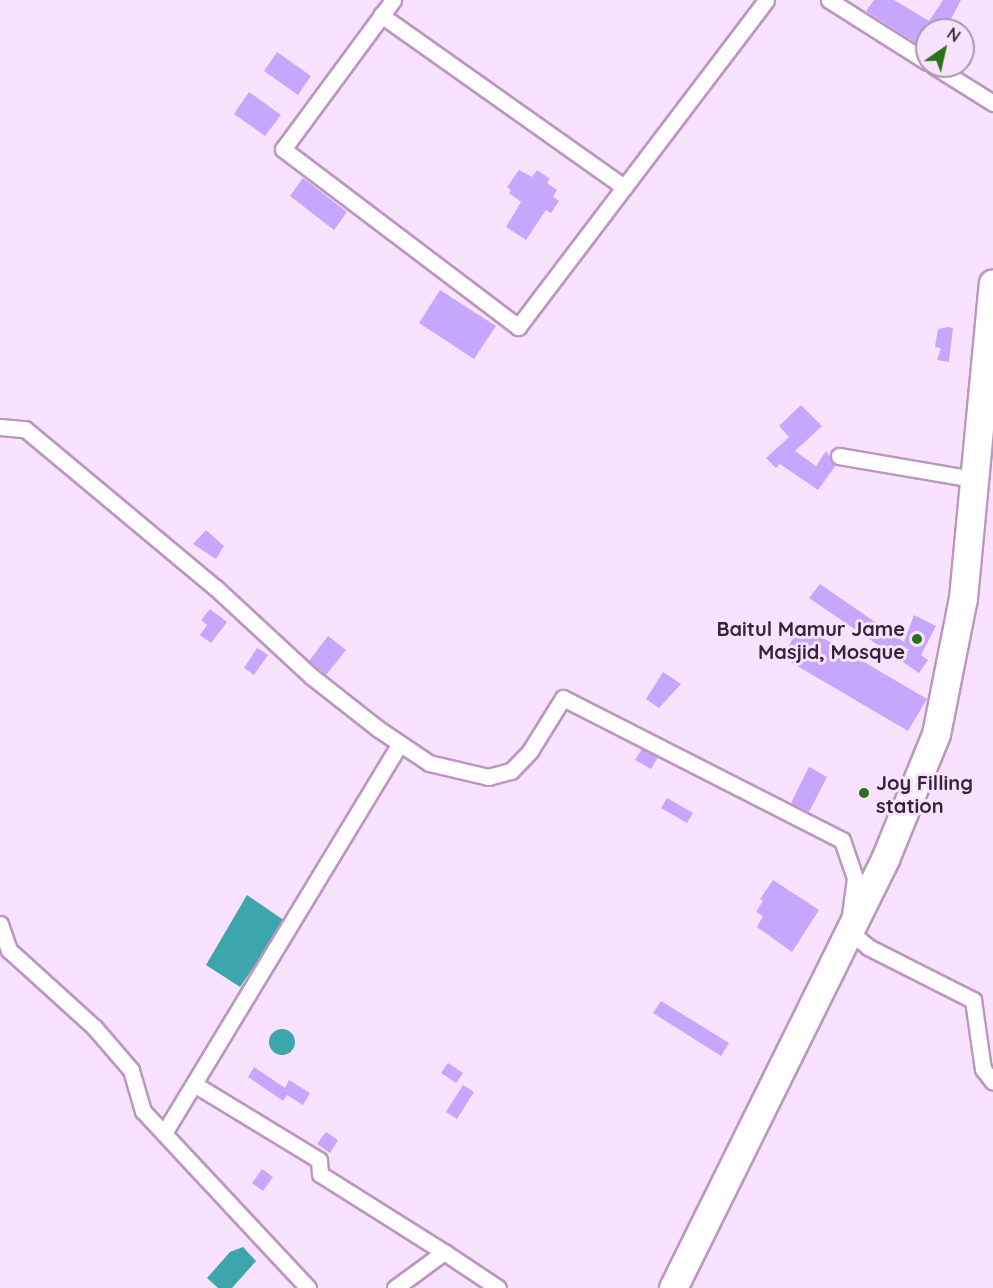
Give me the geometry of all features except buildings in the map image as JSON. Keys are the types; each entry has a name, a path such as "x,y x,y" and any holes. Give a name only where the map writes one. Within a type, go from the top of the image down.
{"highway":[{"path":"673,1288 908,808 939,724 959,631 974,479 986,430 993,283"}],"street":[{"path":"393,0 283,149 518,327 766,0"},
{"path":"828,0 915,54"},
{"path":"381,15 624,188"},
{"path":"953,78 993,103"},
{"path":"0,427 25,429 207,581 311,676 400,744 450,771 500,776 522,761 563,698 842,840 855,878 848,930 868,948 973,1000 983,1069 993,1082"},
{"path":"839,456 974,479"},
{"path":"164,1133 400,744"},
{"path":"0,924 9,950 94,1028 131,1070 142,1111 308,1288"},
{"path":"194,1084 319,1160 320,1174 498,1288"},
{"path":"395,1288 444,1252"}],"shaded area":[{"path":"247,895 285,921 240,987 206,965"},
{"path":"282,1029 291,1033 295,1042 291,1051 282,1055 273,1051 269,1042 273,1033"},
{"path":"243,1247 256,1261 232,1288 218,1288 207,1278 230,1252"}],"place":[{"name":"Baitul Mamur Jame Masjid, Mosque","path":"917,639"},
{"name":"Joy Filling station","path":"864,793"}]}
